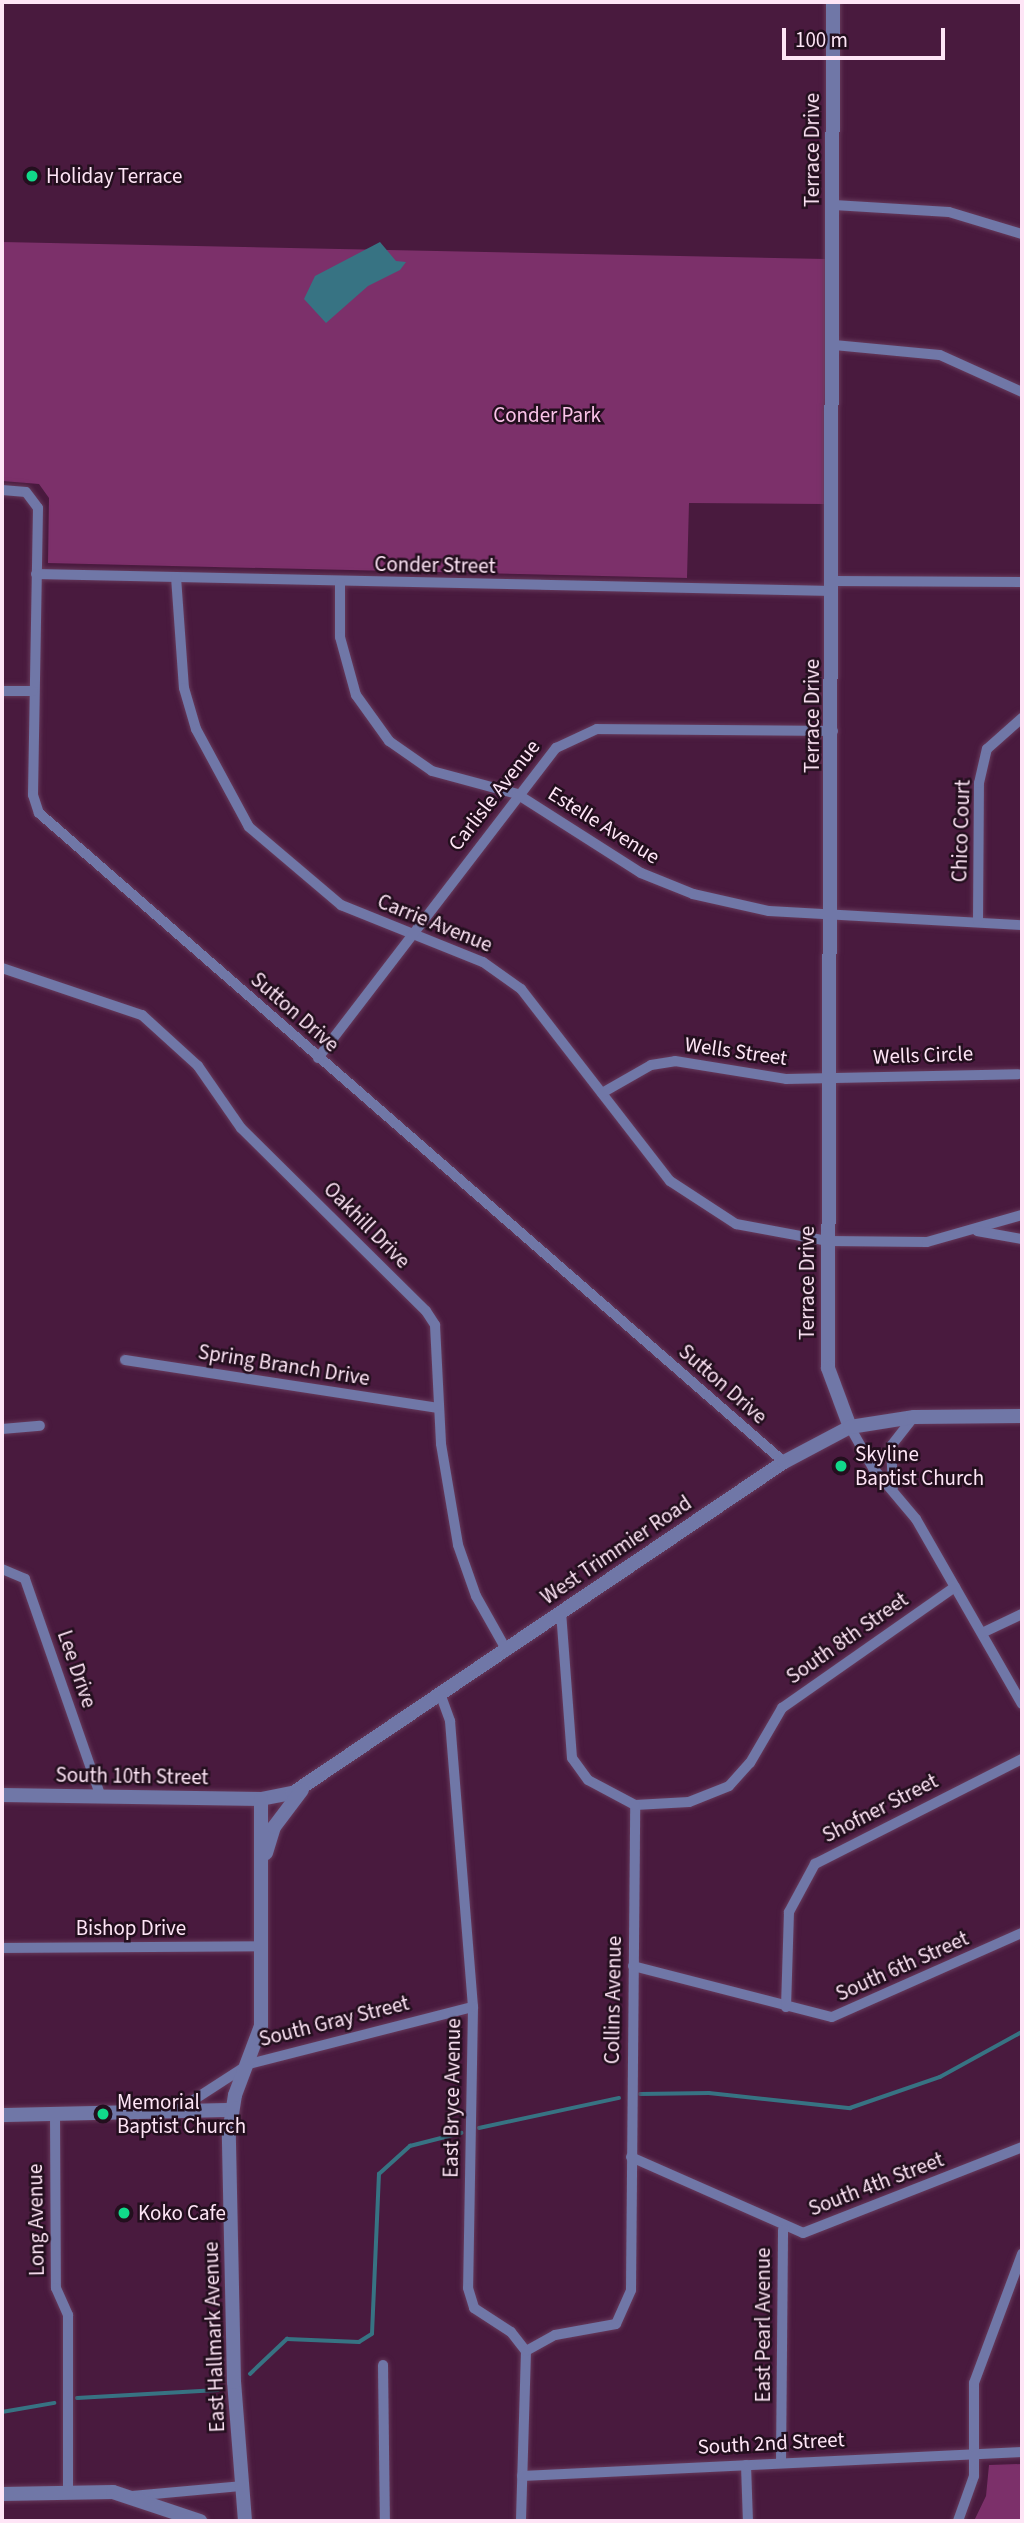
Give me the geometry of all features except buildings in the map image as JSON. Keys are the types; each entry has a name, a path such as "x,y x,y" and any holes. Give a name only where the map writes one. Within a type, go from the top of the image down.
{"street":[{"name":"Terrace Drive","path":"833,2 833,910 828,1368 850,1427"},
{"path":"834,205 949,212 1022,234"},
{"path":"834,345 940,355 1022,392"},
{"name":"Sutton Drive","path":"7,490 26,492 38,508 33,795 39,813 784,1462"},
{"name":"Conder Street","path":"36,574 340,583 833,586 1022,582"},
{"name":"Carrie Avenue","path":"176,578 184,688 229,798 271,852 320,892 412,935 483,962 521,989 654,1163 692,1198 747,1227 828,1241 927,1242 978,1231"},
{"name":"Estelle Avenue","path":"340,583 345,666 378,729 432,771 517,793 641,873 693,894 769,911 833,910 1022,925"},
{"path":"2,691 33,691"},
{"name":"Chico Court","path":"978,921 979,783 987,749 1022,718"},
{"name":"Carlisle Avenue","path":"318,1058 517,793 555,748 582,731 833,731"},
{"name":"Oakhill Drive","path":"2,968 125,1004 198,1066 241,1128 426,1311 435,1325 438,1408 459,1548 507,1651"},
{"name":"Wells Street","path":"602,1093 661,1061 750,1075 830,1078"},
{"name":"Wells Circle","path":"830,1078 1017,1074"},
{"path":"978,1231 1022,1215"},
{"path":"978,1231 1022,1239"},
{"name":"Spring Branch Drive","path":"125,1360 438,1408"},
{"name":"West Trimmier Road","path":"261,1798 303,1788 784,1462 850,1427 914,1417 1022,1416"},
{"path":"893,1487 891,1446 914,1417"},
{"path":"2,1429 40,1426"},
{"path":"850,1427 873,1468 893,1487 955,1587 1022,1704"},
{"name":"Lee Drive","path":"2,1569 25,1579 101,1797"},
{"name":"South 8th Street","path":"635,1805 690,1802 729,1786 750,1763 782,1708 955,1587"},
{"path":"561,1612 572,1758 588,1780 635,1805"},
{"path":"982,1633 1022,1614"},
{"name":"East Bryce Avenue","path":"441,1696 450,1721 473,2007 468,2288 474,2308 511,2332 526,2351"},
{"name":"Shofner Street","path":"786,2007 789,1912 815,1864 1022,1759"},
{"path":"261,1871 274,1827 303,1788"},
{"name":"South 10th Street","path":"2,1795 261,1798"},
{"path":"2,2115 231,2110 261,2026 261,1798"},
{"name":"Collins Avenue","path":"526,2351 555,2336 607,2329 623,2315 631,2290 635,1805"},
{"name":"South 6th Street","path":"633,1966 786,2007 843,2015 1022,1933"},
{"name":"Bishop Drive","path":"2,1948 261,1946"},
{"name":"South Gray Street","path":"176,2111 249,2064 473,2007"},
{"name":"East Hallmark Avenue","path":"231,2110 241,2486 245,2521"},
{"name":"Long Avenue","path":"55,2113 56,2288 68,2315 68,2492"},
{"name":"South 4th Street","path":"631,2157 783,2230 803,2233 1022,2147"},
{"name":"East Pearl Avenue","path":"781,2463 783,2230"},
{"path":"958,2521 971,2492 974,2383 1022,2254"},
{"path":"522,2521 526,2351"},
{"path":"383,2365 384,2521"},
{"name":"South 2nd Street","path":"522,2476 1022,2452"},
{"path":"746,2465 748,2521"},
{"path":"2,2494 68,2492 125,2496 241,2486"},
{"path":"125,2496 200,2521"}],"green space":[{"name":"Conder Park","path":"2,242 826,259 824,504 689,503 687,578 48,563 49,498 39,484 2,481"},
{"path":"1022,2464 1022,2521 974,2521 986,2496 989,2465"}],"water":[{"path":"380,242 396,261 406,262 400,270 368,286 326,323 304,299 315,276"}],"waterway":[{"path":"640,2094 709,2093 850,2108 940,2077 1022,2032"},
{"path":"479,2128 619,2098"},
{"path":"250,2374 287,2339 359,2342 372,2334 379,2174 410,2146 461,2133"},
{"path":"77,2398 218,2390"},
{"path":"2,2412 54,2403"}],"place":[{"name":"Holiday Terrace","path":"32,176"},
{"name":"Skyline Baptist Church","path":"841,1466"},
{"name":"Memorial Baptist Church","path":"103,2114"},
{"name":"Koko Cafe","path":"124,2213"}]}
